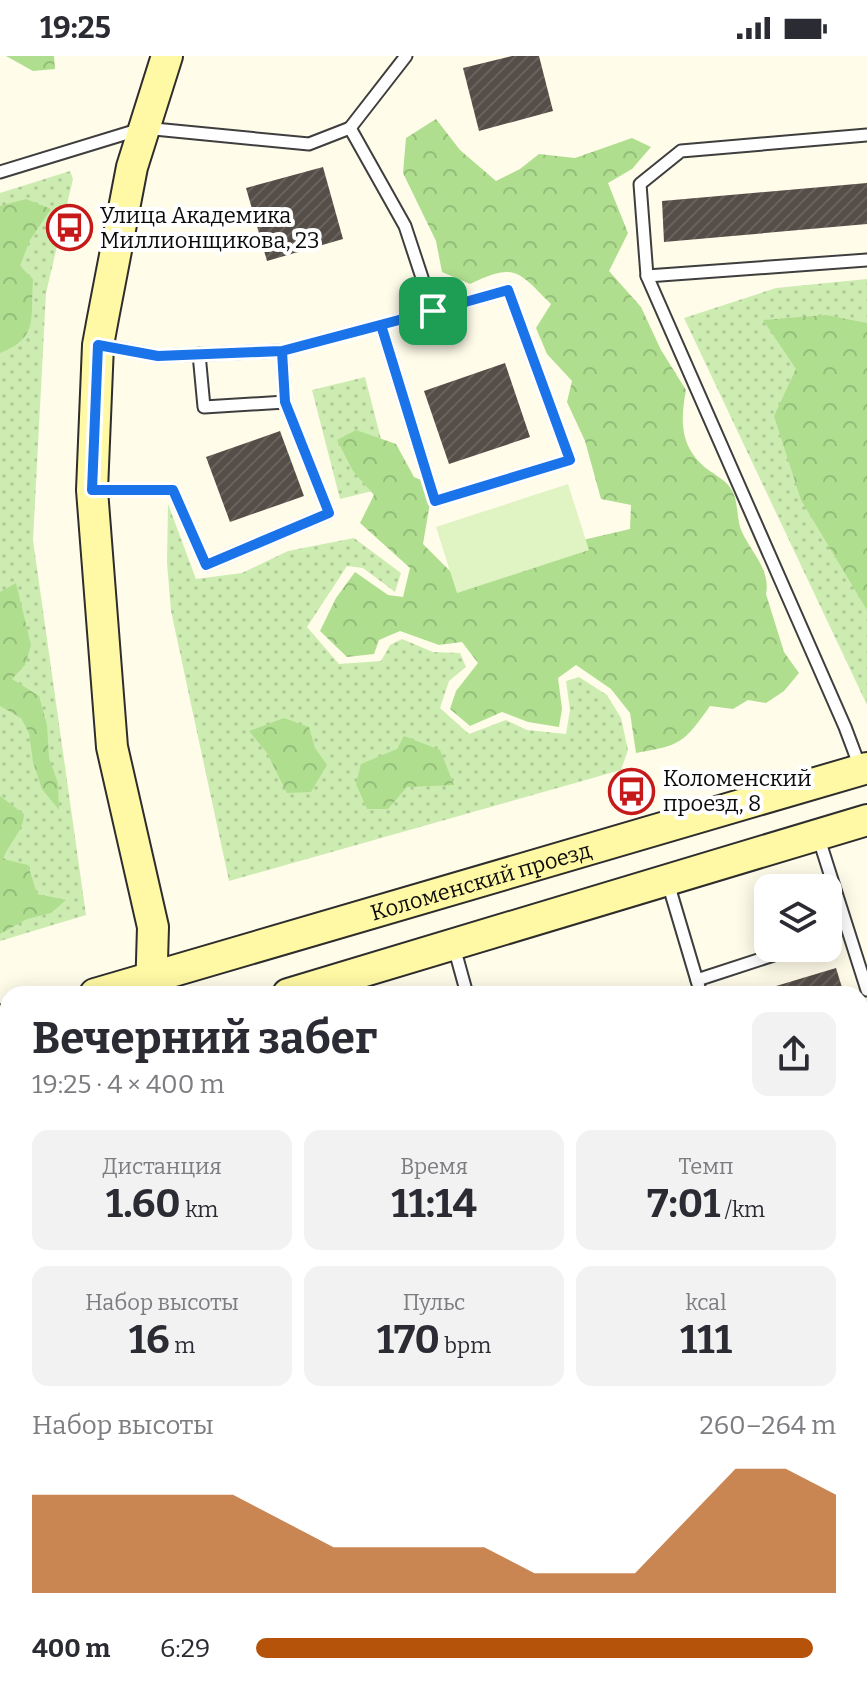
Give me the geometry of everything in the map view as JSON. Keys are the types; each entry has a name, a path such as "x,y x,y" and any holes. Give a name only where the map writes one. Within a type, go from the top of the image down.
{"main road":[{"path":"152,986 153,927 112,747 92,490 98,345 130,177 167,56"},
{"name":"Коломенский проезд","path":"152,986 864,769"},
{"path":"314,986 867,820"}],"lane":[{"path":"0,172 144,128 309,144 350,128 406,56"},
{"path":"350,128 405,226 433,311"},
{"path":"864,769 647,276 640,184 681,151 867,135"},
{"path":"647,276 867,260"},
{"path":"98,345 158,356 282,351 508,290 570,460 435,501 381,325"},
{"path":"92,490 173,490 206,565 329,513 285,402 282,351"},
{"path":"199,354 204,407 285,402"},
{"path":"818,836 866,986"},
{"path":"666,879 699,986"},
{"path":"453,943 465,986"},
{"path":"697,980 754,961"}],"green space":[{"path":"6,56 54,56 55,69 33,71"},
{"path":"436,119 460,150 496,181 520,169 539,154 575,158 632,138 651,147 632,169 608,183 628,233 609,271 641,307 661,350 686,390 683,423 687,443 698,461 731,489 742,532 766,577 766,594 784,652 799,673 784,691 766,703 748,700 733,709 710,706 680,741 636,753 630,713 611,689 576,665 558,678 562,709 559,727 528,722 502,712 470,726 450,709 456,691 478,663 462,642 439,645 400,631 379,640 374,654 347,657 320,631 336,598 355,572 388,595 403,597 410,568 360,523 374,495 353,471 337,440 356,430 396,444 414,477 433,485 423,544 450,571 630,529 631,505 601,499 585,441 567,402 572,381 547,354 536,328 551,304 515,273 497,273 470,284 442,272 436,241 403,173 406,138"},
{"path":"70,171 73,179 46,293 33,540 86,915 0,941 0,193"},
{"path":"26,199 51,209 30,240 20,266 33,279 32,315 27,333 13,347 0,353 0,206"},
{"path":"867,279 867,705 684,318 776,288"},
{"path":"826,315 867,323 867,610 801,500 774,416 796,369 763,320"},
{"path":"365,377 393,486 340,499 312,390"},
{"path":"568,484 589,550 457,593 436,527"},
{"path":"168,504 196,579 242,573 288,551 354,538 401,573 395,592 363,568 347,566 307,627 339,664 381,661 390,645 402,639 433,652 460,653 466,667 449,681 440,708 469,734 506,720 527,730 566,734 570,710 566,681 579,677 607,695 621,718 628,750 621,770 229,881 171,611 167,563"},
{"path":"16,583 31,645 25,665 12,679 39,696 47,725 49,758 58,783 59,810 42,789 33,762 29,733 21,718 0,706 0,592"},
{"path":"284,718 309,727 315,748 327,765 311,792 287,793 267,753 249,731"},
{"path":"404,736 440,750 454,785 407,787 388,809 367,809 356,784 361,764 397,749"},
{"path":"0,796 24,814 22,826 3,859 28,865 37,894 66,900 51,913 27,919 0,934"}],"building":[{"path":"512,56 539,56 553,111 479,131 463,68"},
{"path":"323,167 343,239 267,261 246,188"},
{"path":"867,183 867,224 664,242 662,201"},
{"path":"505,363 530,437 449,464 424,391"},
{"path":"280,431 304,496 230,522 206,457"},
{"path":"836,968 842,986 776,986"}],"place":[{"name":"Улица Академика Миллионщикова, 23","path":"69,228"},
{"name":"Коломенский проезд, 8","path":"632,791"}],"route":[{"path":"433,311 282,351 158,356 98,345 92,490 173,490 206,565 329,513 285,402 282,351 381,325 435,501 570,460 508,290 433,311"}]}
